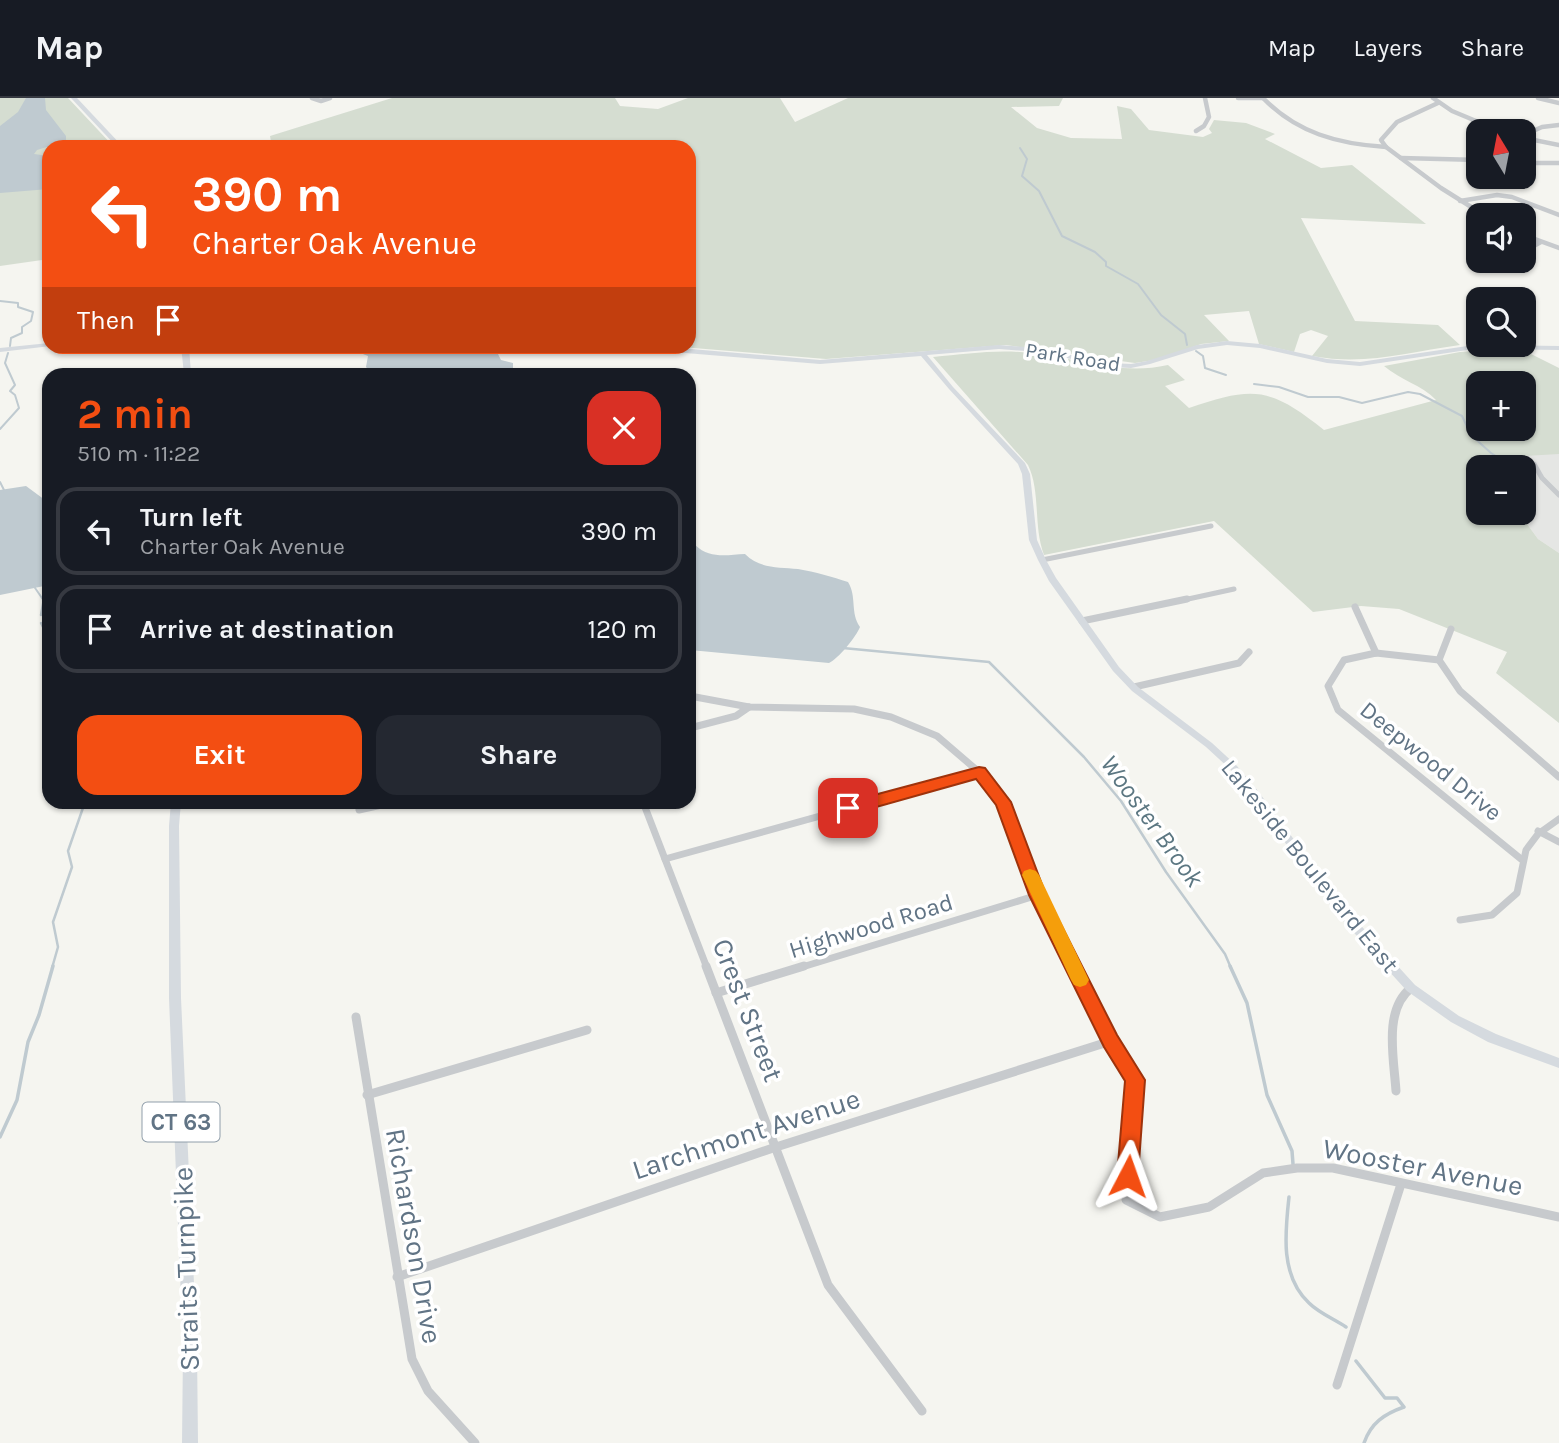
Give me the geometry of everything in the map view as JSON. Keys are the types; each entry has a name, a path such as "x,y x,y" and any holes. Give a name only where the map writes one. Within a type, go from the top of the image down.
{"main road":[{"path":"74,98 113,140"},
{"name":"Park Road","path":"696,350 820,362 978,348 1015,348 1110,365 1131,366 1198,347 1227,344 1260,346 1327,361 1360,364 1474,347 1559,348"},
{"path":"0,350 42,346"},
{"name":"Lakeside Boulevard East","path":"923,354 950,388 1021,463 1026,474 1033,540 1042,560 1116,668 1134,687 1209,745 1234,768 1340,910 1411,988 1455,1019 1492,1038 1559,1063"},
{"name":"Straits Turnpike","path":"176,809 175,998 190,1350 190,1443"}],"street":[{"path":"312,98 321,101 330,98"},
{"path":"1196,131 1204,126 1209,117 1205,98"},
{"path":"1238,98 1263,98 1279,116 1291,124 1341,142 1386,147"},
{"path":"1433,98 1438,103 1473,119"},
{"path":"1538,98 1558,104"},
{"path":"1438,103 1422,107 1386,130 1381,140 1386,147 1466,204"},
{"path":"1536,130 1559,125"},
{"path":"1536,140 1559,145"},
{"path":"1401,158 1466,160"},
{"path":"1536,163 1559,163"},
{"path":"1460,201 1489,196 1512,197 1559,215"},
{"path":"1536,240 1559,248"},
{"path":"1536,244 1541,242"},
{"path":"1536,468 1542,478 1559,495"},
{"path":"1042,560 1211,526"},
{"path":"1083,621 1234,589"},
{"path":"1355,607 1376,653"},
{"path":"1451,629 1439,660 1460,691 1559,777"},
{"path":"1134,687 1240,663 1249,652"},
{"name":"Deepwood Drive","path":"1439,660 1376,653 1344,660 1328,685 1338,710 1521,859"},
{"path":"696,697 749,708 854,709 891,717 937,736 979,772 1003,802 1038,895 1111,1041"},
{"path":"696,726 736,716 749,708"},
{"path":"665,859 979,772"},
{"path":"359,810 364,809"},
{"name":"Crest Street","path":"646,809 828,1285 922,1411"},
{"path":"1460,920 1492,915 1517,893 1521,859 1538,831 1559,820"},
{"path":"1538,831 1559,842"},
{"name":"Highwood Road","path":"716,993 1038,895"},
{"path":"1395,1091 1394,1014 1398,998 1411,988"},
{"name":"Richardson Drive","path":"356,1017 412,1359 428,1391 475,1443"},
{"path":"367,1095 587,1030"},
{"name":"Larchmont Avenue","path":"397,1277 776,1147 1111,1041"},
{"name":"Wooster Avenue","path":"1111,1041 1135,1080 1126,1200 1160,1217 1209,1207 1263,1173 1297,1168 1333,1168 1559,1217"},
{"path":"1337,1385 1401,1184"}],"shaded area":[{"path":"0,98 68,98 107,140 42,140 42,260 0,266"},
{"path":"26,98 45,98 46,110 66,136 66,140 42,140 42,148 34,154 42,155 42,190 0,193 0,126 18,112"},
{"path":"392,98 615,98 620,106 658,109 688,98 780,98 795,122 848,98 1063,98 1059,106 1011,107 1037,128 1071,138 1122,139 1117,106 1131,109 1149,130 1203,137 1212,133 1209,129 1214,120 1246,123 1275,134 1265,139 1321,168 1352,165 1426,224 1301,218 1355,321 1438,325 1460,345 1369,359 1312,356 1328,336 1311,330 1300,334 1294,352 1259,344 1249,311 1204,315 1229,341 1201,344 1161,359 1135,363 1006,345 826,359 696,348 696,140 271,140 270,136"},
{"path":"982,352 1018,352 1116,367 1150,368 1168,365 1185,380 1165,386 1189,408 1230,396 1261,395 1289,405 1324,430 1436,400 1384,366 1466,352 1466,357 1536,356 1559,368 1559,454 1466,455 1466,525 1528,525 1538,539 1559,553 1559,723 1496,673 1507,652 1399,609 1361,606 1313,612 1214,521 1044,555 1034,486 1028,465 933,357"},
{"path":"363,354 498,354 501,360 513,363 513,368 367,368 368,356"},
{"path":"1559,454 1559,553 1538,539 1528,525 1536,525 1536,455 1529,455"},
{"path":"26,486 42,498 42,586 0,595 0,490"},
{"path":"696,546 718,555 745,554 763,565 804,570 848,582 860,627 846,647 829,663 696,651"}],"waterway":[{"path":"1020,148 1027,159 1022,176 1039,191 1062,236 1095,252 1106,262 1106,266 1138,284 1161,315 1185,334 1187,345"},
{"path":"0,301 18,303 18,307 33,312 31,321 22,327 22,333 11,338 10,346"},
{"path":"1196,351 1203,356 1205,368 1226,375"},
{"path":"0,429 19,408 15,395 10,391 15,385 5,363 8,353"},
{"path":"1254,384 1279,387 1308,397 1339,397 1362,403 1408,392 1420,394 1462,416 1471,435 1494,455"},
{"path":"0,482 5,492"},
{"path":"33,585 42,598"},
{"path":"41,615 42,610"},
{"name":"Wooster Brook","path":"843,648 989,662 1084,757 1121,801 1166,872 1225,954 1231,968"},
{"path":"52,968 58,947 53,922 72,867 68,851 83,809"},
{"path":"0,1137 17,1100 28,1042 53,966"},
{"name":"Wooster Brook","path":"1230,966 1247,1003 1267,1095 1292,1151 1293,1164"},
{"name":"Wooster Brook","path":"1289,1197 1286,1239 1293,1280 1313,1307 1346,1327"},
{"name":"Wooster Brook","path":"1356,1361 1385,1398 1397,1398 1404,1407 1379,1420 1364,1443"}],"slow traffic":[{"path":"1030,875 1080,980"}],"route":[{"path":"848,808 979,772 1003,802 1038,895 1111,1041 1135,1080 1128,1176"}]}
